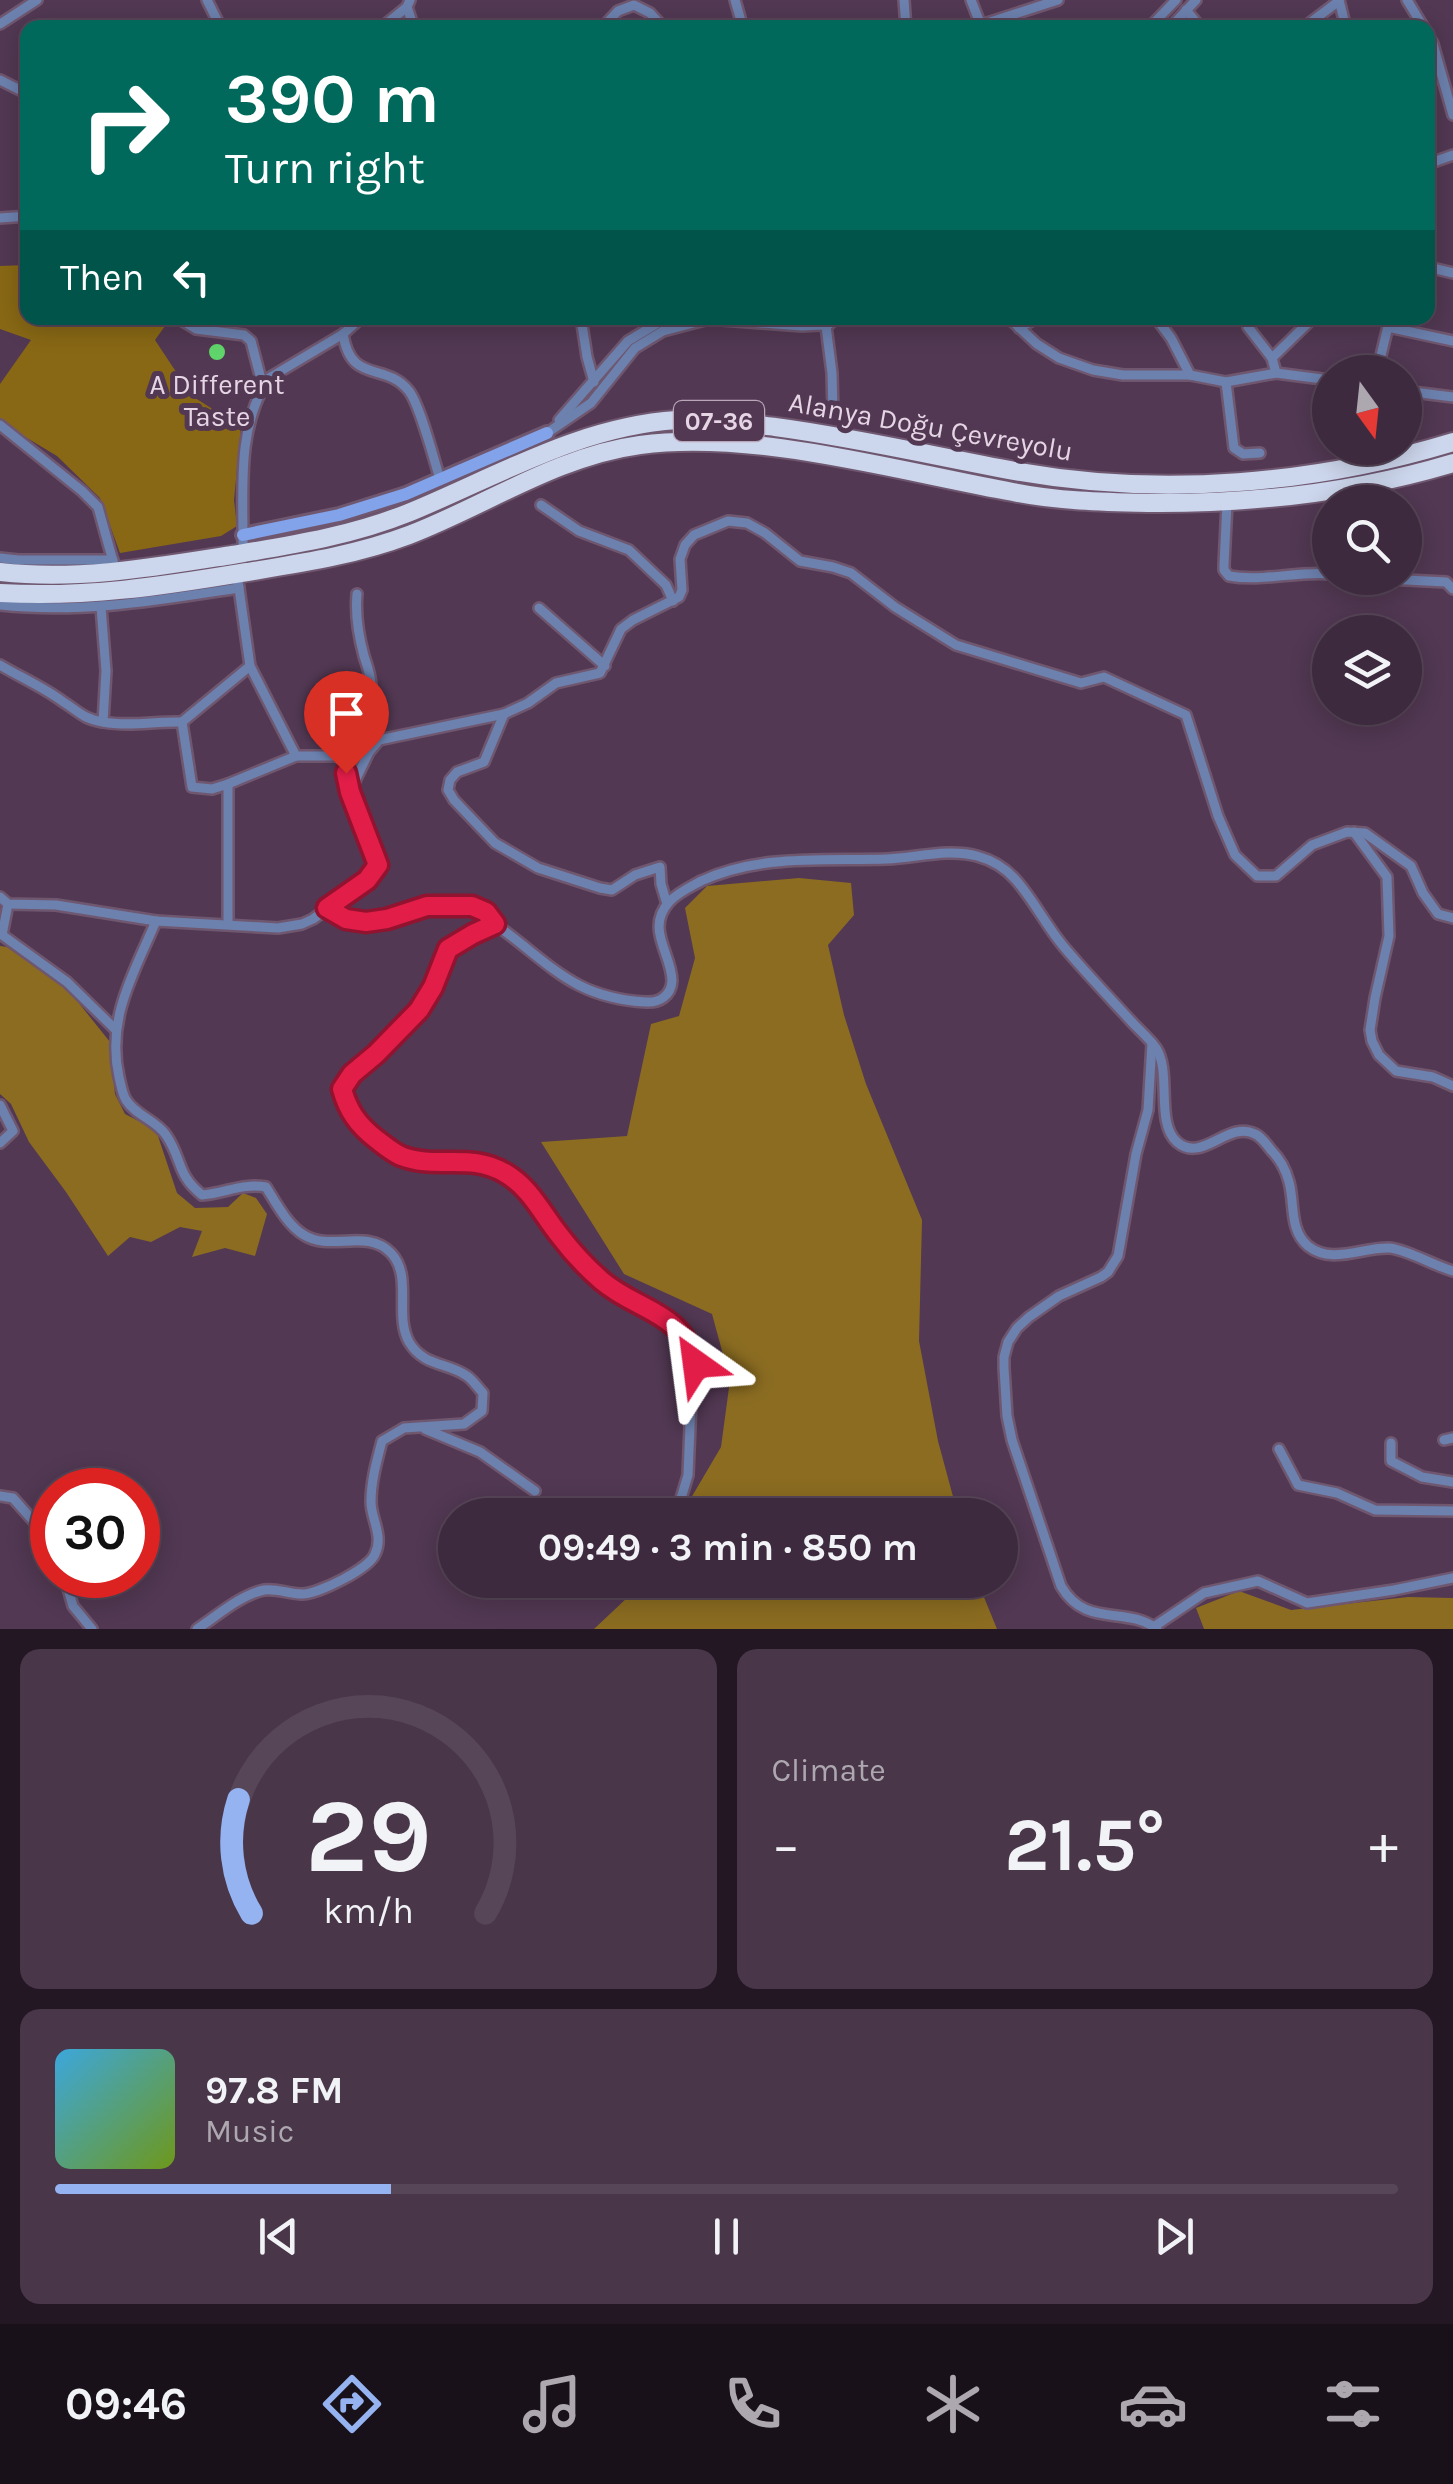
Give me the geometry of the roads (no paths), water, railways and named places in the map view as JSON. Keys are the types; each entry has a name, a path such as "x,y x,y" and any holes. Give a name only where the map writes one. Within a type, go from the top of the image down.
{"highway":[{"name":"Alanya Doğu Çevreyolu","path":"0,572 64,576 243,544 331,538 370,528 562,446 614,430 676,420 716,420 804,431 1020,472 1115,482 1284,478 1378,462 1453,442"},
{"name":"Alanya Doğu Çevreyolu","path":"0,593 60,596 238,581 374,547 571,464 638,445 716,443 784,450 1069,500 1228,502 1341,490 1453,463"}],"street":[{"path":"0,24 36,0"},
{"path":"208,0 218,20"},
{"path":"215,13 224,0"},
{"path":"997,20 1058,0"},
{"path":"1157,20 1176,0"},
{"path":"1177,20 1196,0"},
{"path":"1313,20 1339,0"},
{"path":"610,20 634,2 657,20"},
{"path":"390,20 409,3"},
{"path":"1186,10 1194,20"},
{"path":"1435,51 1453,114"},
{"path":"189,325 244,334 251,342 263,386"},
{"path":"353,325 268,378 263,386 250,418 244,448 243,544 406,494 547,433 591,403 635,348 663,331 686,325"},
{"path":"582,325 594,382"},
{"path":"547,433 628,342 656,325"},
{"path":"827,325 833,413"},
{"path":"1016,325 1059,358 1093,370 1226,382 1276,373 1312,378"},
{"path":"1019,328 1024,325"},
{"path":"1161,325 1190,376"},
{"path":"1248,325 1272,358 1276,373"},
{"path":"1272,358 1306,325"},
{"path":"1381,355 1388,325"},
{"path":"1399,325 1453,341"},
{"path":"343,334 352,360 397,381 412,395 440,479"},
{"path":"1226,382 1234,448 1242,454 1260,453"},
{"path":"1422,392 1453,396"},
{"path":"0,425 98,508 114,566 0,558"},
{"path":"1228,502 1224,564 1229,576 1312,573"},
{"path":"541,505 579,531 630,550 666,586 672,601"},
{"path":"350,792 368,752 379,740 504,714 556,683 600,673 621,629 679,597 680,559 694,535 728,521 747,523 765,532 800,561 852,573 956,645 1081,683 1104,677 1186,716 1212,800 1235,856 1257,876 1276,876 1312,845 1346,832 1366,832 1411,866 1438,914 1453,918"},
{"path":"0,605 46,609 101,607 238,581 250,666 296,756"},
{"path":"1422,581 1446,582 1453,589"},
{"path":"344,758 356,744 372,684 358,636 357,594"},
{"path":"101,607 106,671 103,722"},
{"path":"539,608 605,666"},
{"path":"0,665 64,701 78,715 123,724 182,722 250,666"},
{"path":"504,714 484,762 457,772 450,780 448,790 454,800 495,842 538,868 612,890 635,875 660,867 667,904"},
{"path":"182,722 192,787 212,789 296,756 344,758"},
{"path":"116,1030 67,982 1,935 4,901 156,921 289,927 312,919 367,880 378,865 350,792 344,758"},
{"path":"228,784 228,924"},
{"path":"1354,832 1387,877 1390,936 1375,998 1372,1041 1379,1055 1396,1071 1432,1077 1453,1086"},
{"path":"327,908 346,919 366,922 427,906 472,906 486,912 495,924 553,970 586,990 606,998 654,1002 667,995 672,982 660,939 662,916 667,904 695,884 724,872 775,861 975,855 1015,879 1062,944 1157,1049 1168,1128 1174,1140 1183,1146 1200,1148 1239,1131 1260,1136 1284,1169 1296,1230 1308,1246 1330,1255 1399,1250 1453,1272"},
{"path":"156,921 123,998 116,1030 115,1059 123,1097 169,1138 186,1182 202,1194 223,1194 249,1184 266,1188 302,1235 322,1242 364,1240 390,1251 400,1267 404,1329 410,1344 424,1359 468,1376 482,1393 482,1411 464,1424 404,1428 382,1441 371,1505 378,1530 376,1554 366,1566 319,1590 303,1594 266,1590 248,1596 196,1629"},
{"path":"495,924 448,949 419,1010 346,1081 342,1089 345,1102 368,1133 404,1157 474,1161 506,1173 529,1192 560,1236 602,1281 675,1326 693,1353 697,1371 691,1401 688,1475 681,1498"},
{"path":"1152,1043 1148,1110 1114,1265 1101,1277 1058,1296 1029,1317 1008,1342 1004,1356 1012,1440 1062,1586 1073,1602 1090,1612 1135,1618 1156,1628 1204,1594 1258,1581 1307,1602 1453,1578"},
{"path":"0,1105 13,1132 0,1143"},
{"path":"420,1427 480,1452 535,1490"},
{"path":"1392,1443 1391,1462 1422,1477 1453,1482"},
{"path":"1280,1450 1298,1486 1337,1493 1376,1510 1453,1510"},
{"path":"0,1496 13,1498 30,1517"},
{"path":"71,1598 92,1629"}],"place":[{"name":"A Different Taste","path":"217,352"}]}
